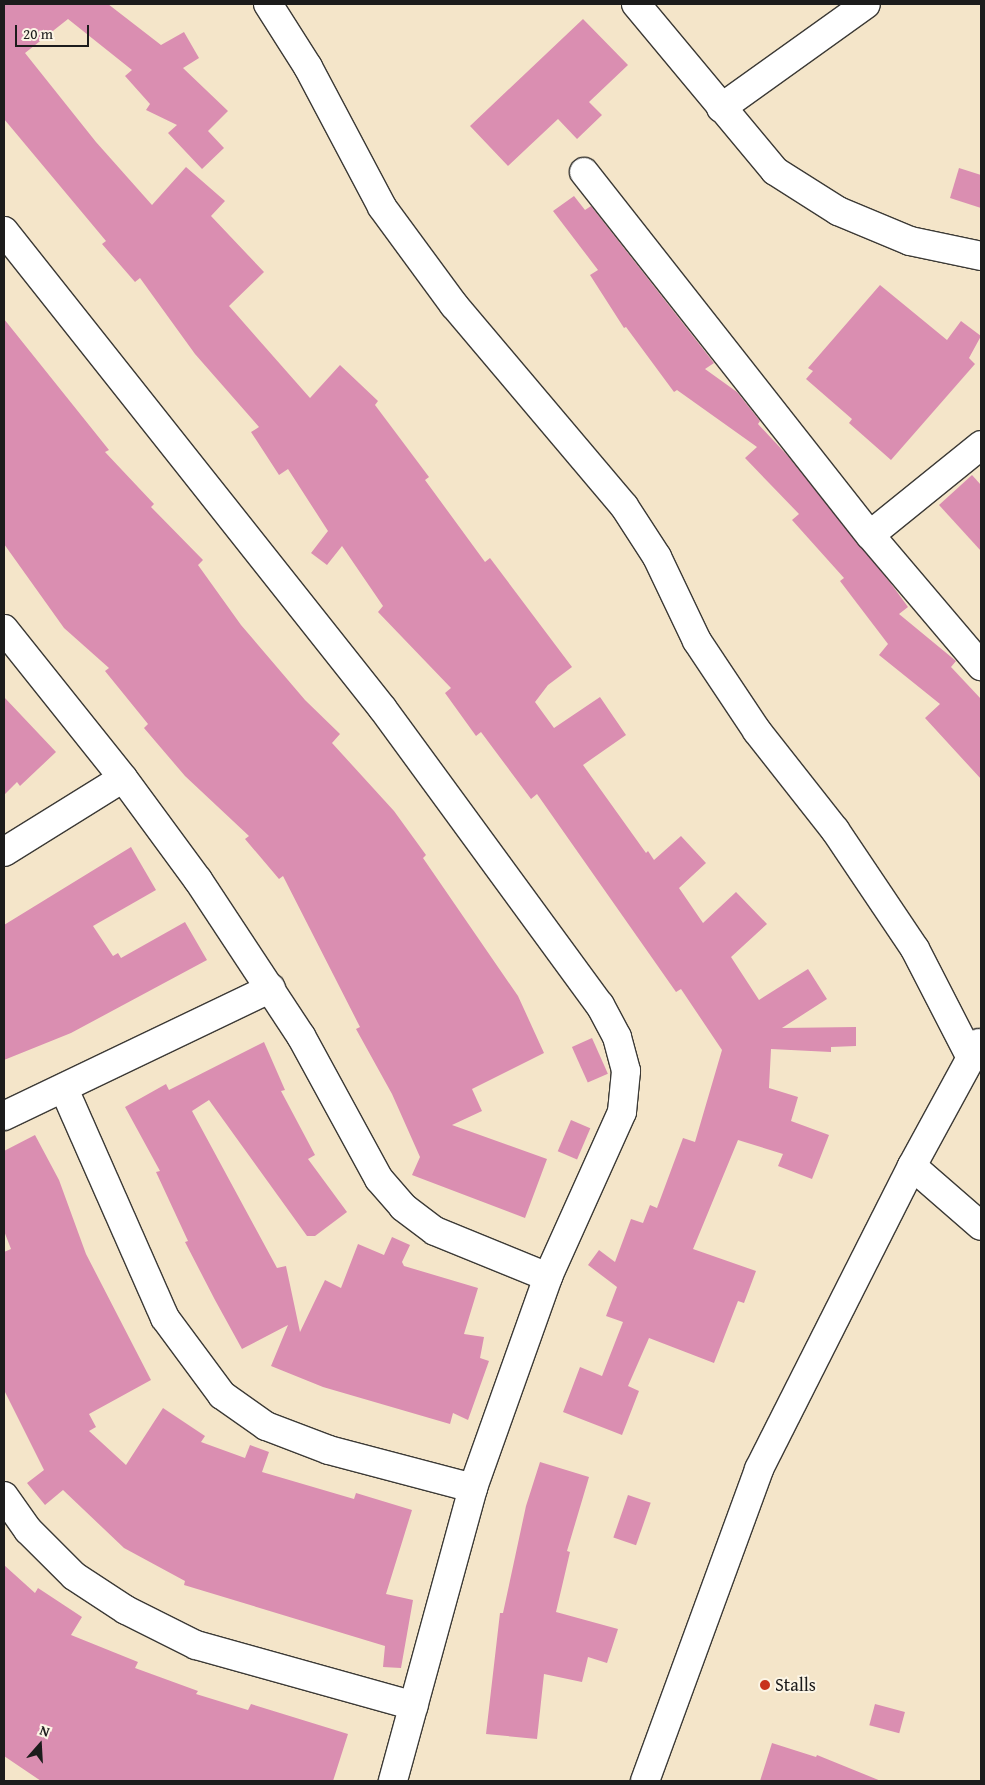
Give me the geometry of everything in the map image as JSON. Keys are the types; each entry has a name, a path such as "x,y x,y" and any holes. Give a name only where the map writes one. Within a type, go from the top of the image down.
{"street":[{"path":"268,4 308,67 382,207 454,305 624,506 657,557 703,649 757,731 835,830 915,949 976,1049 912,1166 759,1470 645,1781"},
{"path":"636,4 775,171 838,211 910,241 981,256"},
{"path":"721,108 866,4"},
{"path":"584,172 870,535 981,666"},
{"path":"4,231 383,709 600,1005 617,1036 626,1071 622,1112 548,1277 473,1488 393,1781"},
{"path":"870,535 981,445"},
{"path":"4,629 124,778 272,988 379,1179 403,1207 435,1231 548,1277"},
{"path":"4,852 124,778"},
{"path":"4,1116 272,988"},
{"path":"64,1089 165,1318 222,1395 266,1426 329,1450 473,1488"},
{"path":"912,1166 981,1226"},
{"path":"4,1496 28,1530 74,1576 126,1610 196,1645 414,1706"}],"building":[{"path":"4,4 108,4 161,45 184,32 199,58 183,68 228,111 208,131 224,148 202,169 168,133 177,125 146,110 150,104 125,76 132,70 68,19 25,53 96,142 152,205 186,167 225,201 211,216 264,272 229,306 310,398 340,365 378,401 375,405 429,477 425,480 485,562 490,558 572,667 548,685 535,702 554,728 600,697 626,735 583,765 646,853 648,851 654,860 681,836 706,863 679,888 703,923 736,892 767,924 731,957 759,1000 808,969 827,999 782,1028 856,1027 856,1046 831,1047 831,1052 771,1049 769,1088 798,1097 791,1121 829,1135 812,1179 778,1166 783,1154 738,1140 693,1249 756,1271 744,1303 738,1301 714,1363 649,1338 628,1386 639,1391 622,1435 563,1412 580,1367 602,1376 623,1322 606,1316 617,1287 588,1265 599,1250 615,1262 631,1219 643,1223 650,1205 657,1208 683,1138 695,1142 722,1050 681,989 676,992 537,794 531,799 481,732 476,736 445,693 451,688 378,612 383,606 342,546 327,565 311,553 328,531 288,469 279,475 251,432 259,427 195,354 140,278 135,282 102,244 106,241 4,119"},
{"path":"583,19 628,65 589,102 602,115 577,139 558,119 508,166 470,126"},
{"path":"959,168 981,175 981,208 950,198"},
{"path":"574,196 585,210 591,206 714,363 705,369 737,392 760,421 758,424 787,455 892,585 908,607 899,614 956,661 951,667 981,699 981,779 925,718 940,704 879,655 888,644 840,581 844,578 792,520 799,514 745,458 757,447 677,390 674,392 626,327 624,328 590,275 598,270 553,211"},
{"path":"880,285 947,340 961,321 981,336 969,358 975,364 891,460 849,423 852,419 806,379 813,371 808,368"},
{"path":"4,319 109,450 105,452 154,504 151,507 203,560 198,565 241,625 305,700 340,734 332,743 394,811 426,855 423,858 518,996 544,1053 472,1089 482,1111 452,1125 547,1159 525,1218 412,1175 420,1157 392,1094 356,1029 360,1027 283,876 279,879 245,839 249,836 185,776 144,728 148,724 105,671 109,668 64,628 4,544"},
{"path":"972,475 981,485 981,551 939,505"},
{"path":"4,697 56,752 20,786 17,782 4,795"},
{"path":"131,847 156,890 93,926 113,956 118,953 121,958 185,922 207,960 71,1033 4,1060 4,925"},
{"path":"592,1038 608,1074 588,1083 572,1047"},
{"path":"264,1042 285,1090 281,1091 315,1155 308,1159 347,1212 315,1236 307,1236 209,1100 192,1111 277,1268 286,1266 300,1332 325,1280 341,1288 358,1244 384,1255 392,1237 410,1245 402,1262 404,1266 478,1288 464,1334 484,1337 480,1358 489,1361 468,1420 453,1413 450,1424 323,1387 271,1366 288,1325 242,1349 215,1300 185,1242 188,1241 156,1172 160,1171 125,1107 166,1084 169,1090"},
{"path":"571,1120 590,1128 577,1160 558,1151"},
{"path":"35,1135 59,1180 86,1254 151,1380 89,1414 96,1427 89,1431 126,1465 163,1408 205,1436 201,1442 245,1458 250,1445 269,1452 262,1472 354,1499 356,1493 412,1510 386,1594 413,1600 401,1668 383,1667 385,1646 184,1585 185,1581 124,1548 63,1490 45,1505 27,1483 44,1470 4,1390 4,1252 11,1249 4,1231 4,1151"},
{"path":"540,1462 589,1477 567,1551 570,1552 556,1612 618,1629 607,1663 588,1657 582,1682 544,1674 537,1739 486,1734 500,1613 503,1613 526,1506"},
{"path":"628,1495 651,1503 636,1545 613,1538"},
{"path":"4,1565 35,1593 38,1588 82,1617 71,1635 138,1662 135,1668 198,1691 196,1694 248,1710 251,1704 348,1734 333,1781 41,1781 4,1756"},
{"path":"875,1704 905,1712 899,1733 869,1725"},
{"path":"772,1743 816,1757 817,1755 881,1781 760,1781"}],"place":[{"name":"Stalls","path":"765,1685"}]}
